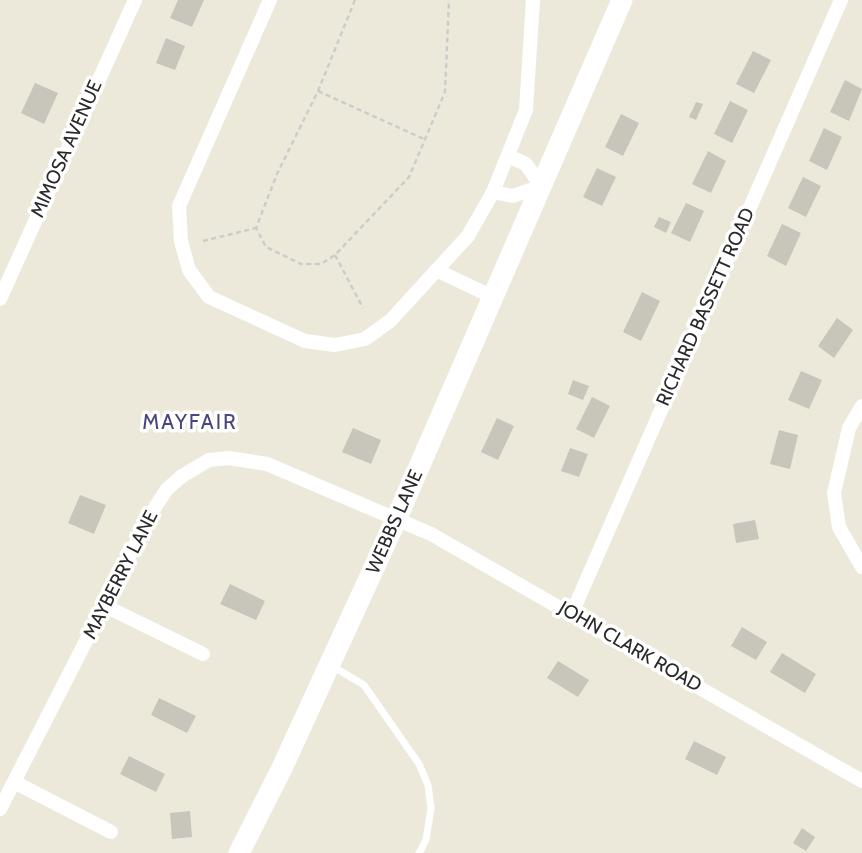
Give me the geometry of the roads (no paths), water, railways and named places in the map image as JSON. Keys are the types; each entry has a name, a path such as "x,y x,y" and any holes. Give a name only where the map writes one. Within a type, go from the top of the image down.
{"street":[{"name":"MIMOSA AVENUE","path":"0,299 135,0"},
{"path":"270,0 179,206 181,242 189,270 209,297 305,341 335,345 365,339 390,321 468,236 494,192 526,110 533,0"},
{"name":"WEBBS LANE","path":"239,853 330,665 396,520 622,0"},
{"name":"RICHARD BASSETT ROAD","path":"572,613 841,0"},
{"path":"494,192 513,196 541,186 526,164 508,156"},
{"path":"436,270 493,297"},
{"path":"862,406 849,428 834,493 839,527 862,567"},
{"name":"MAYBERRY LANE","path":"0,809 152,512 167,489 209,460 229,458 267,464 396,520"},
{"name":"JOHN CLARK ROAD","path":"396,520 431,534 862,781"},
{"path":"105,606 203,654"},
{"path":"14,782 111,832"}],"lane":[{"path":"330,665 364,685 419,764 428,785 431,808 426,840 419,853"}],"district":[{"name":"MAYFAIR","path":"190,423"}]}
